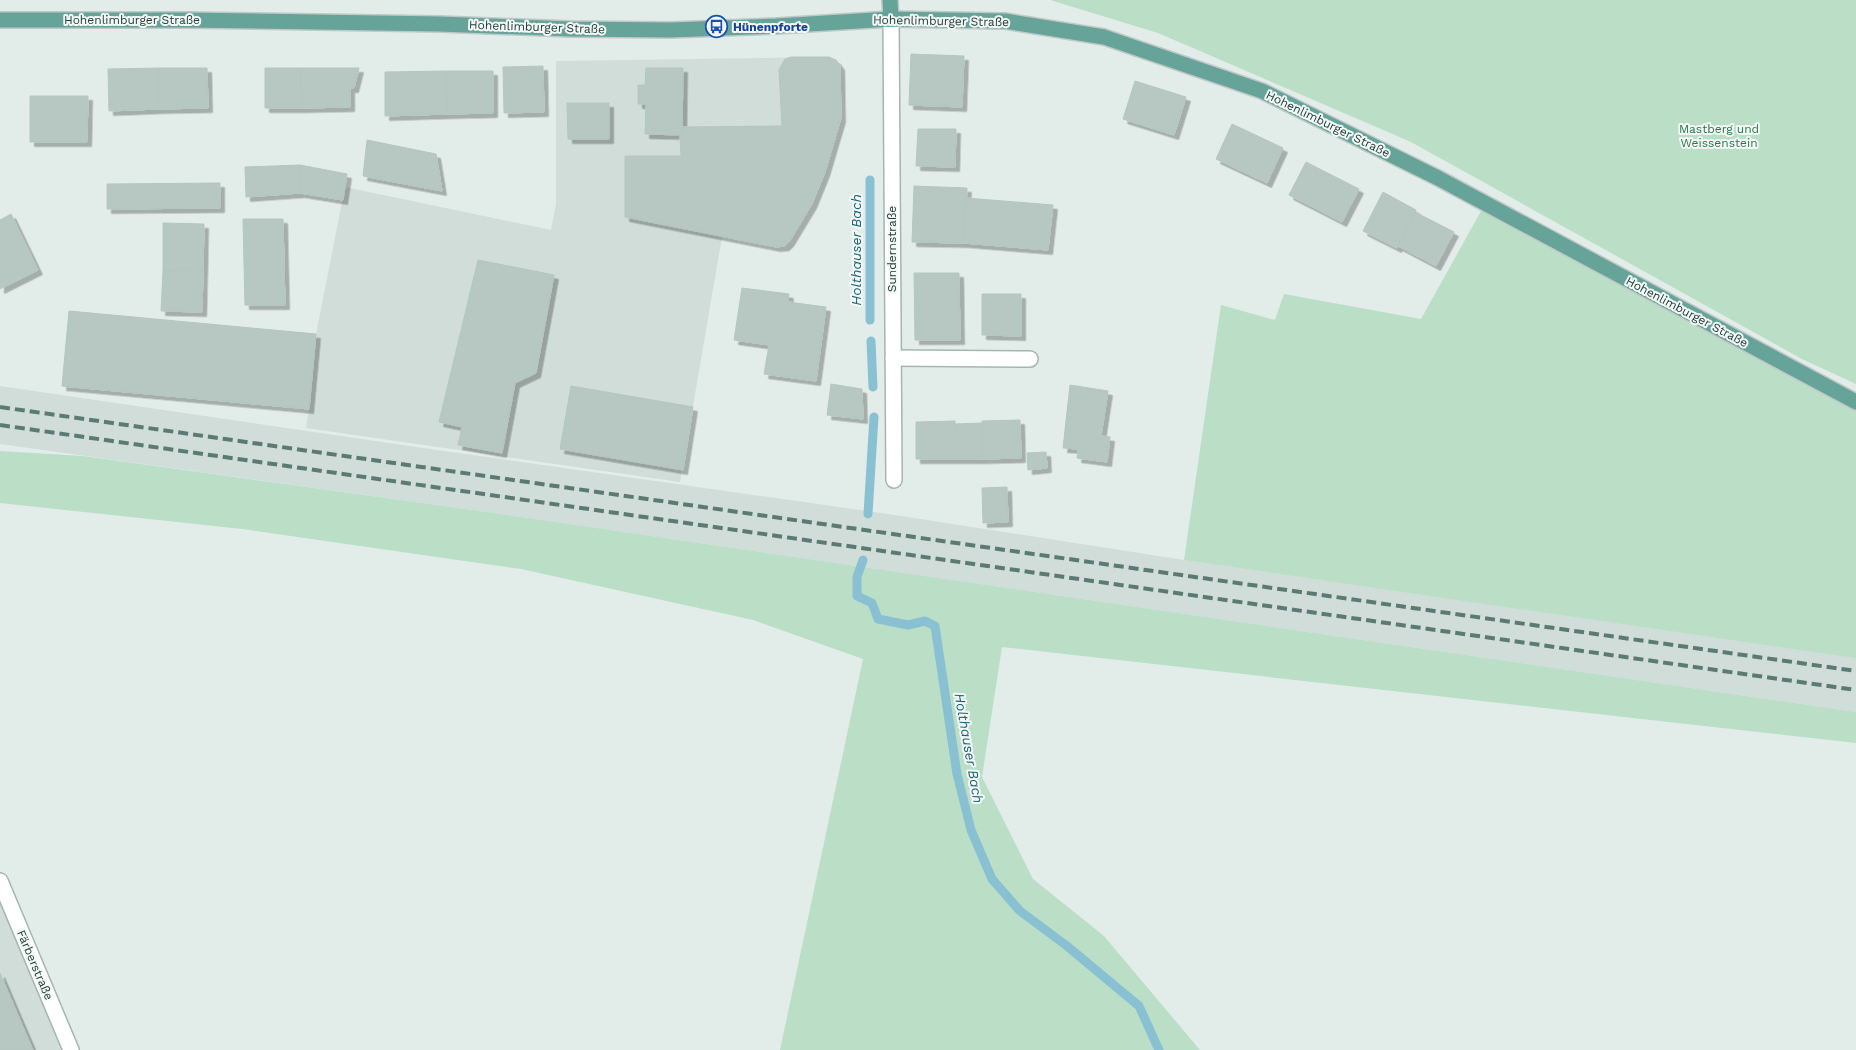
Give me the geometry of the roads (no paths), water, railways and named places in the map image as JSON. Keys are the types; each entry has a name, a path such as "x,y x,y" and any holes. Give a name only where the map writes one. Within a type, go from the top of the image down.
{"main road":[{"path":"890,0 890,18"},
{"name":"Hohenlimburger Straße","path":"0,20 194,20 671,30 776,26 890,18 1005,20 1104,37 1262,91 1438,178 1856,402"}],"street":[{"name":"Sundernstraße","path":"890,18 894,480"},
{"path":"893,358 1030,359"},
{"name":"Färberstraße","path":"0,880 70,1050"}],"waterway":[{"name":"Holthauser Bach","path":"870,180 870,320"},
{"name":"Holthauser Bach","path":"871,341 873,387"},
{"name":"Holthauser Bach","path":"868,514 874,417"},
{"name":"Holthauser Bach","path":"863,560 857,577 857,596 872,603 878,619 908,625 925,621 935,626 957,774 971,830 992,879 1020,911 1067,946 1139,1006 1159,1050"}],"railway":[{"path":"0,407 1856,671"},
{"path":"0,425 1856,690"}],"place":[{"name":"Hünenpforte","path":"717,27"}],"park label":[{"name":"Mastberg und Weissenstein","path":"1719,136"}]}
